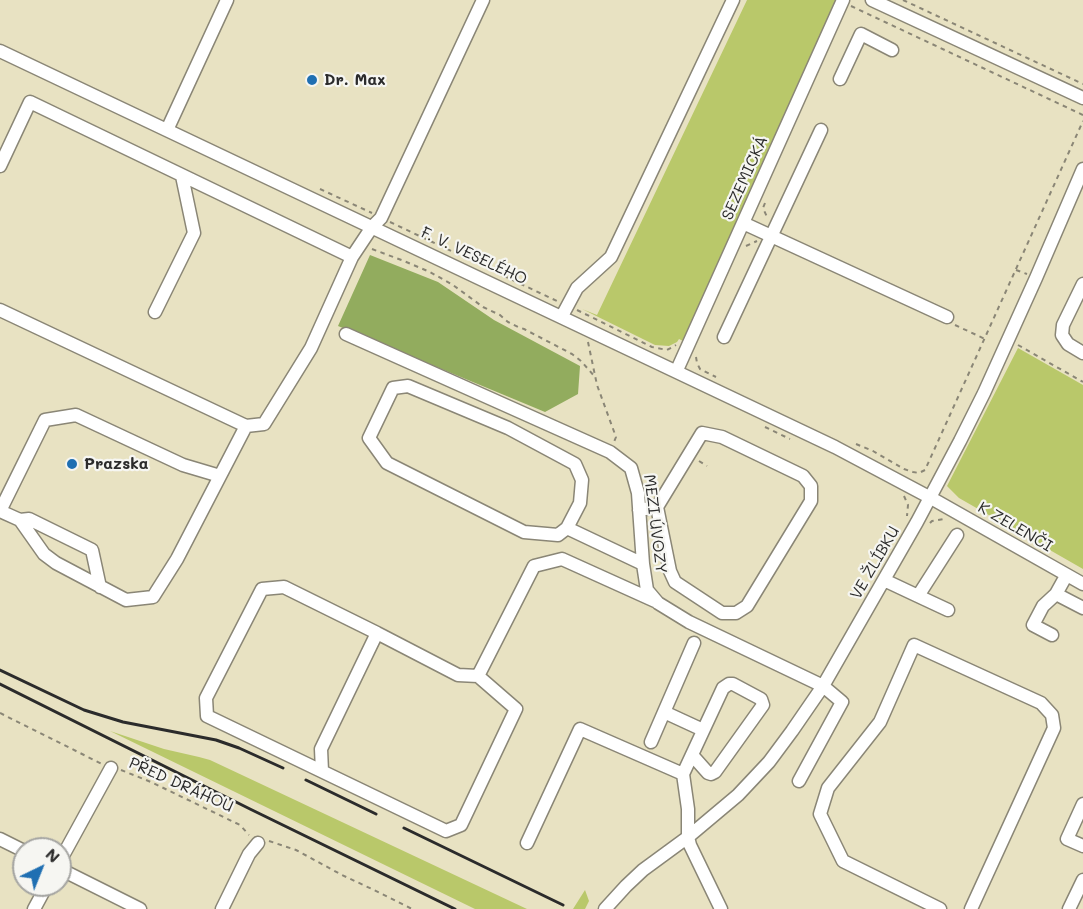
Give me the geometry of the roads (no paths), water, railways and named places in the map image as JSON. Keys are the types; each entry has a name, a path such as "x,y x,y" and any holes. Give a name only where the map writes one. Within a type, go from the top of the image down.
{"street":[{"path":"167,130 227,0"},
{"path":"0,310 246,426 264,424 312,348 352,257 377,222 483,0"},
{"path":"564,311 576,288 611,257 733,0"},
{"name":"SEZEMICKÁ","path":"676,370 843,0"},
{"path":"872,0 1083,98"},
{"path":"840,79 861,34 892,50"},
{"name":"F. V. VESELÉHO","path":"0,51 167,130 377,222 564,311 585,327 835,447 931,498"},
{"path":"0,166 30,102 352,257"},
{"path":"724,337 767,234 821,130"},
{"name":"VE ŽLÍBKU","path":"605,909 644,870 738,795 769,762 823,686 931,498 984,393 1083,169"},
{"path":"155,312 194,233 182,176"},
{"path":"743,223 946,317"},
{"path":"1083,284 1064,325 1062,335 1068,344 1083,353"},
{"name":"MEZI ÚVOZY","path":"346,334 610,452 632,468 638,493 647,590 658,603"},
{"path":"408,386 508,428 575,464 582,480 579,503 567,528 558,535 524,532 387,463 369,438 393,388 408,386"},
{"path":"100,586 92,550 30,519 20,520 0,511 45,420 76,415 183,465 220,476"},
{"path":"20,520 44,554 56,563 126,600 153,597 177,560 246,426"},
{"path":"639,510 657,507 702,433 732,441 803,476 811,486 811,501 747,606 736,613 722,613 675,582 669,571 657,507"},
{"name":"K ZELENČI","path":"931,498 1083,584"},
{"path":"567,528 643,564"},
{"path":"918,596 957,535"},
{"path":"478,676 534,566 562,559 658,603 689,622 823,686 842,702 799,782"},
{"path":"1052,635 1033,625 1043,606 1056,594 1066,576"},
{"path":"884,580 948,610"},
{"path":"284,587 458,675 478,676 516,709 460,825 446,831 207,716 206,698 262,589 284,587"},
{"path":"1056,594 1083,608"},
{"path":"322,771 321,749 377,633"},
{"path":"651,742 694,643"},
{"path":"940,909 843,861 820,814 828,788 880,722 914,645 1041,703 1052,715 1054,728 971,909"},
{"path":"692,755 708,773 715,772 764,702 733,684 726,685 723,688 683,774 690,845 721,909"},
{"path":"664,712 703,730"},
{"path":"528,843 580,729 683,774"},
{"path":"72,839 111,768"},
{"path":"1083,804 1067,839 1083,846"},
{"path":"222,909 249,854 258,843"},
{"path":"72,875 140,909"},
{"path":"1070,909 1083,880"}],"railway":[{"path":"0,670 84,710 123,722 216,740 283,768"},
{"path":"0,684 455,909"},
{"path":"306,780 376,814"},
{"path":"404,828 563,905"}],"place":[{"name":"Dr. Max","path":"312,80"},
{"name":"Prazska","path":"72,464"}]}
